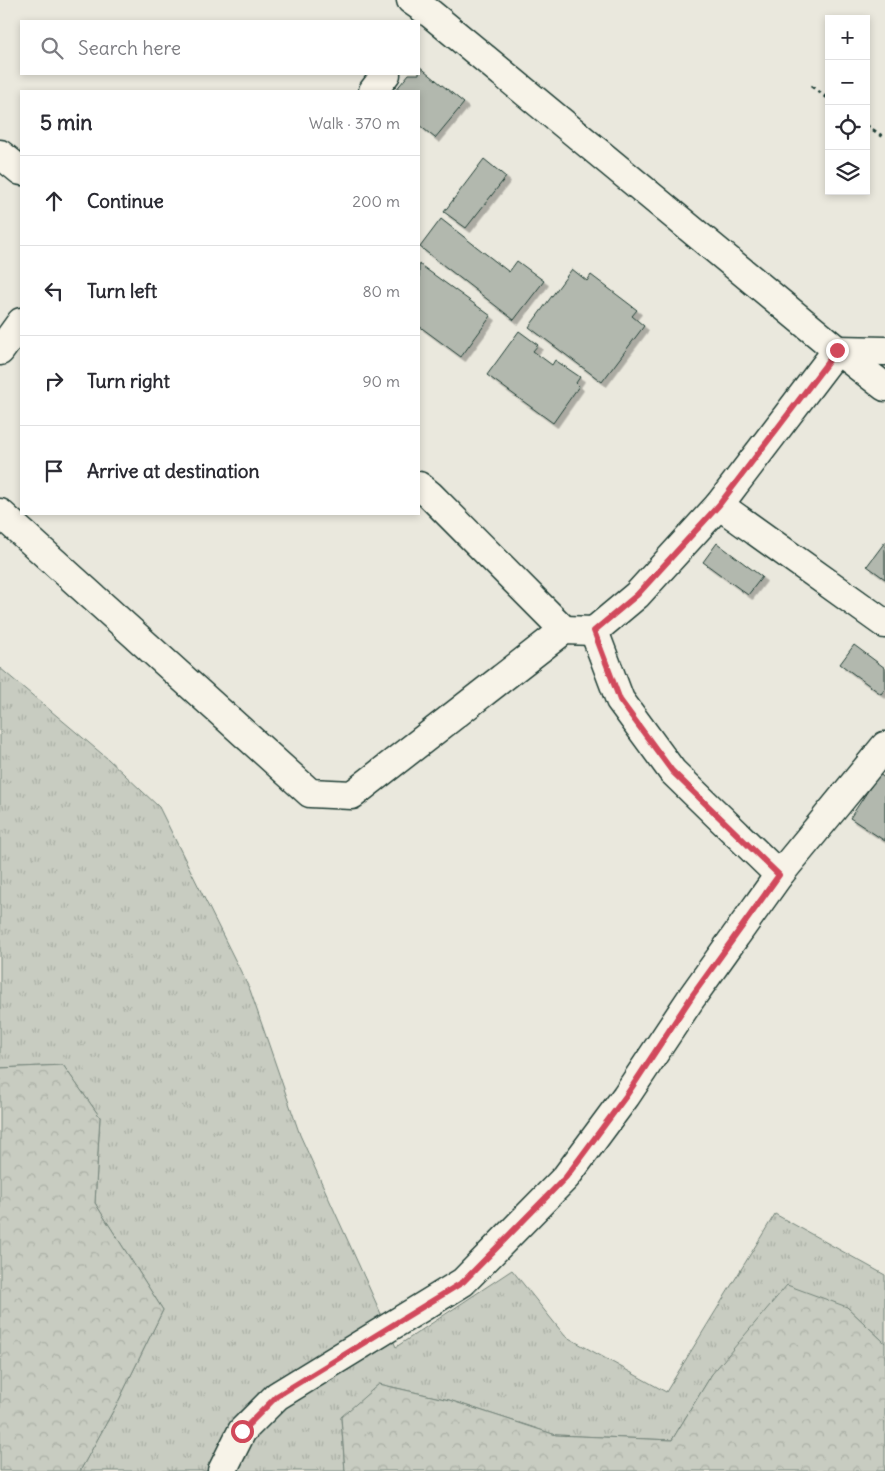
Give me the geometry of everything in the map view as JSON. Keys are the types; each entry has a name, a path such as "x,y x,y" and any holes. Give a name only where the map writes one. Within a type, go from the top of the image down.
{"street":[{"path":"420,15 885,387"},
{"path":"374,90 385,75"},
{"path":"0,154 20,170"},
{"path":"0,351 20,323"},
{"path":"837,350 885,351"},
{"path":"0,513 310,793 352,795 564,630 594,631 637,595 719,505 837,350"},
{"path":"420,487 564,630"},
{"path":"719,505 885,624"},
{"path":"594,631 620,700 672,771 779,875"},
{"path":"222,1471 242,1431 277,1396 463,1282 566,1177 626,1096 692,996 779,875 885,746"}],"path":[{"path":"810,86 825,96"},
{"path":"870,128 885,138"}],"green space":[{"path":"0,668 108,759 159,807 250,990 300,1135 396,1347 512,1270 565,1336 666,1392 775,1214 885,1275 885,1343 847,1307 712,1374 672,1440 556,1435 449,1400 379,1384 341,1418 345,1471 80,1471 118,1402 163,1310 95,1203 100,1117 63,1065 0,1068"},
{"path":"63,1065 100,1117 95,1203 163,1310 118,1402 80,1471 0,1471 0,1068"},
{"path":"787,1285 847,1307 885,1343 885,1471 345,1471 341,1417 379,1384 449,1400 556,1435 672,1440 712,1374"}],"building":[{"path":"420,67 464,103 435,138 420,126 420,90 396,90 408,75 420,75"},
{"path":"484,159 506,177 466,228 444,212"},
{"path":"441,219 509,272 517,261 544,281 514,320 420,247"},
{"path":"420,265 491,316 461,357 420,327"},
{"path":"572,269 587,281 591,275 637,310 632,316 644,326 602,382 529,327"},
{"path":"519,331 538,345 533,351 552,365 555,360 580,377 576,383 579,386 553,423 487,375"},
{"path":"885,542 885,579 867,566"},
{"path":"717,543 762,577 748,595 703,562"},
{"path":"854,645 885,668 885,689 881,694 840,664"},
{"path":"879,774 885,778 885,841 850,818"}],"route":[{"path":"242,1431 277,1396 463,1282 566,1177 626,1096 692,996 779,875 672,771 620,700 594,631 637,595 719,505 837,350"}]}
